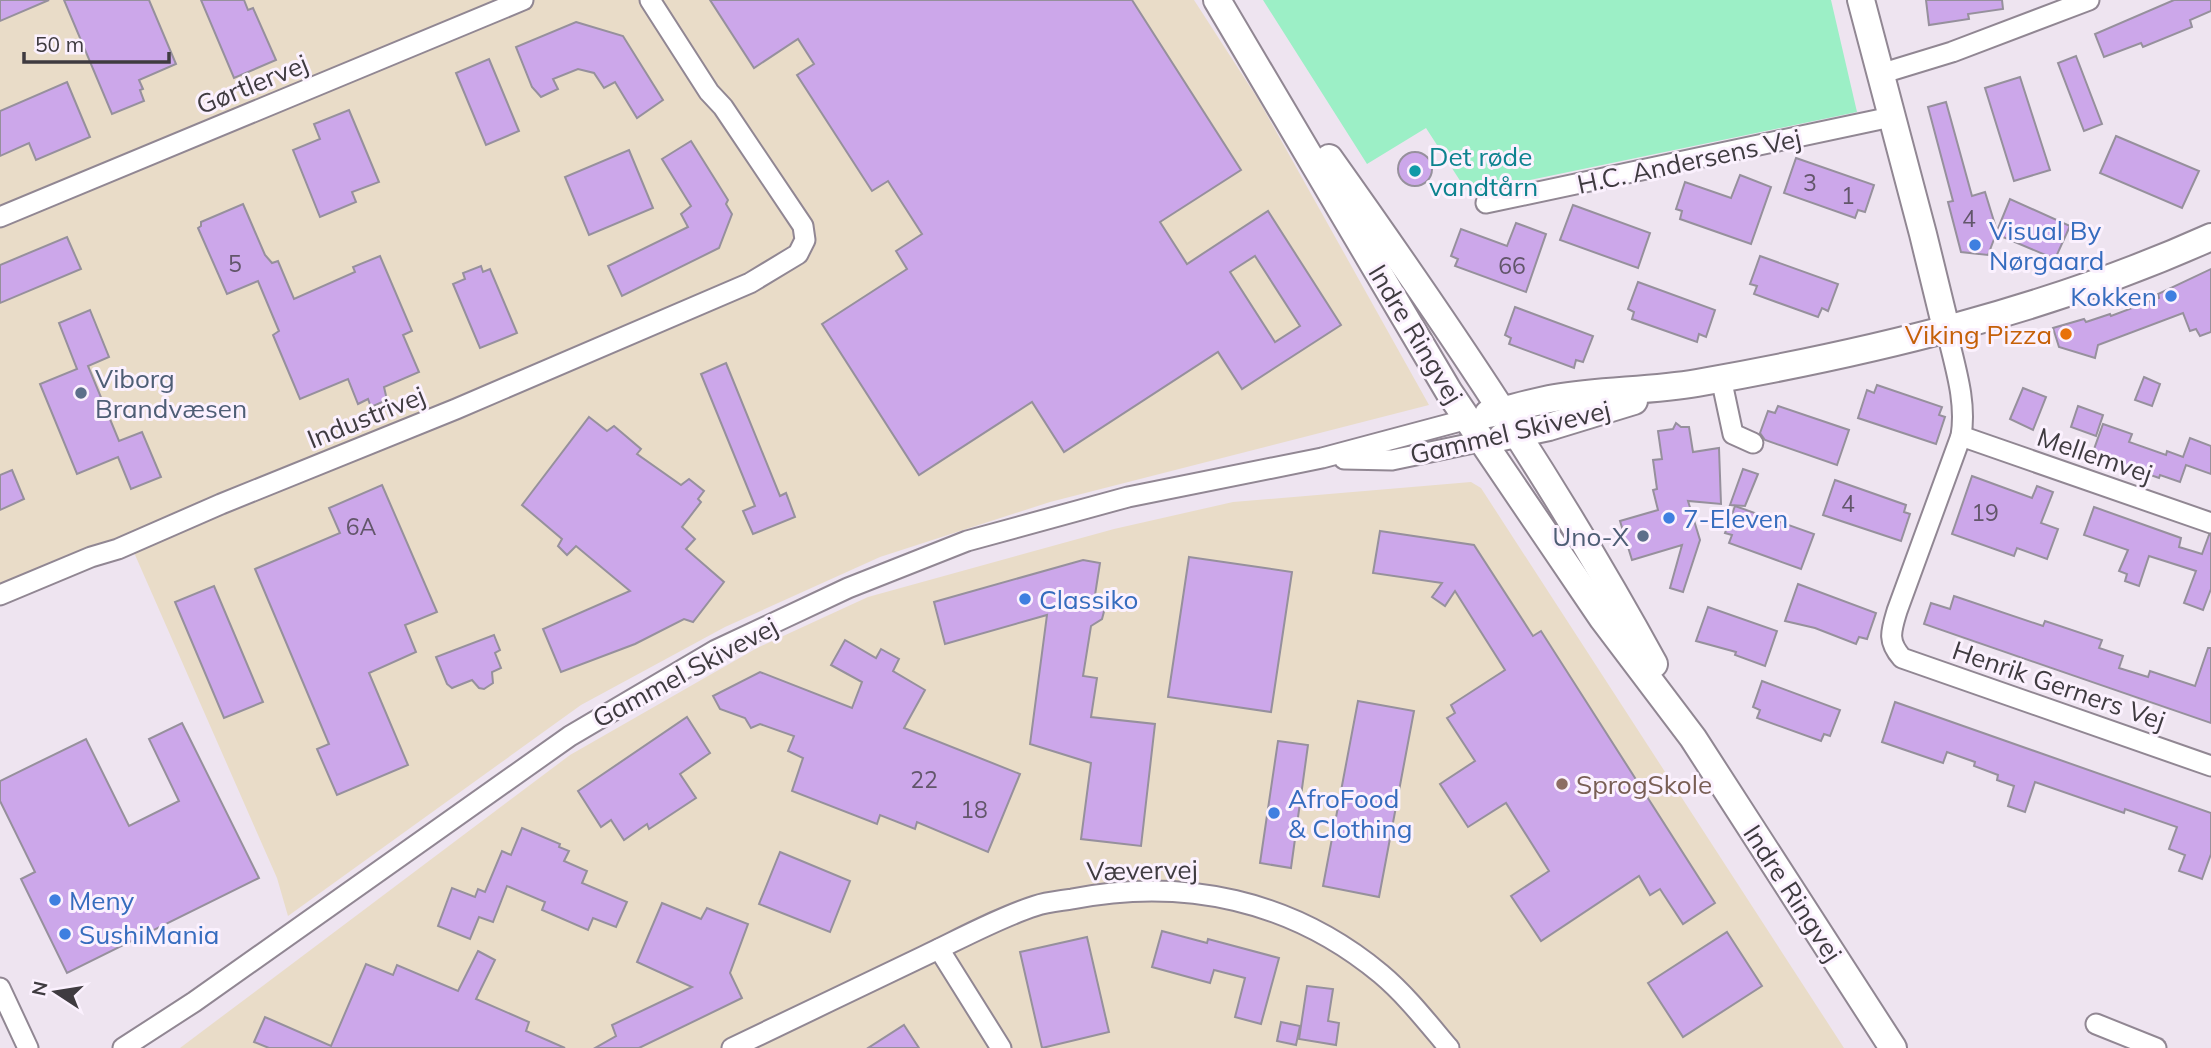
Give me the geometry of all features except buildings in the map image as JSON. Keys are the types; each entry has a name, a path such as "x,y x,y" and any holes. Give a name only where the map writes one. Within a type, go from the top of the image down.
{"main road":[{"path":"1861,0 1946,328"},
{"name":"Indre Ringvej","path":"1224,10 1390,244 1546,478 1622,607 1693,738"},
{"name":"Indre Ringvej","path":"1224,10 1438,374 1603,619 1693,738 1893,1048"},
{"name":"Gammel Skivevej","path":"1468,419 1556,398 1721,378 1987,319 2101,282 2211,237"},
{"name":"Gammel Skivevej","path":"1483,441 1549,427 1695,383"}],"street":[{"name":"Gørtlervej","path":"0,216 523,0"},
{"name":"Industrivej","path":"0,595 456,409 750,283 798,254 805,240 803,226 723,107 709,92 650,0"},
{"path":"1881,75 1952,52 2089,0"},
{"name":"H.C. Andersens Vej","path":"1486,204 1891,117"},
{"path":"1946,328 1962,396 1964,418 1961,436"},
{"path":"1721,378 1733,434 1753,443"},
{"name":"Gammel Skivevej","path":"123,1048 194,1002 576,731 716,650 848,588 967,541 1128,496 1322,458 1468,419"},
{"name":"Mellemvej","path":"1961,436 2211,523"},
{"name":"Henrik Gerners Vej","path":"1961,436 1897,611 1891,633 1893,648 1902,658 2211,766"},
{"name":"Gammel Skivevej","path":"1322,458 1392,460 1483,441"},
{"name":"Vævervej","path":"732,1048 1035,906 1107,892 1172,890 1229,897 1296,919 1338,942 1381,974 1414,1006 1449,1048"},
{"path":"939,949 1001,1048"},
{"path":"0,988 29,1048"},
{"path":"2096,1024 2156,1048"}],"shaded area":[{"path":"0,0 1194,0 1258,99 1429,405 1050,502 880,557 725,627 581,705 288,916 277,878 132,548 0,605"},
{"path":"1471,482 1481,488 1844,1048 180,1048 570,755 757,648 868,597 1114,529 1233,502"}],"green space":[{"path":"1263,0 1831,0 1857,112 1468,193 1426,128 1367,164"}],"place":[{"name":"Det røde vandtårn","path":"1415,171"},
{"name":"Visual By Nørgaard","path":"1975,245"},
{"name":"Kokken","path":"2171,296"},
{"name":"Viking Pizza","path":"2066,334"},
{"name":"Viborg Brandvæsen","path":"81,393"},
{"name":"7-Eleven","path":"1669,518"},
{"name":"Uno-X","path":"1643,536"},
{"name":"Classiko","path":"1025,599"},
{"name":"SprogSkole","path":"1562,784"},
{"name":"AfroFood & Clothing","path":"1274,813"},
{"name":"Meny","path":"55,900"},
{"name":"SushiMania","path":"65,934"}]}
